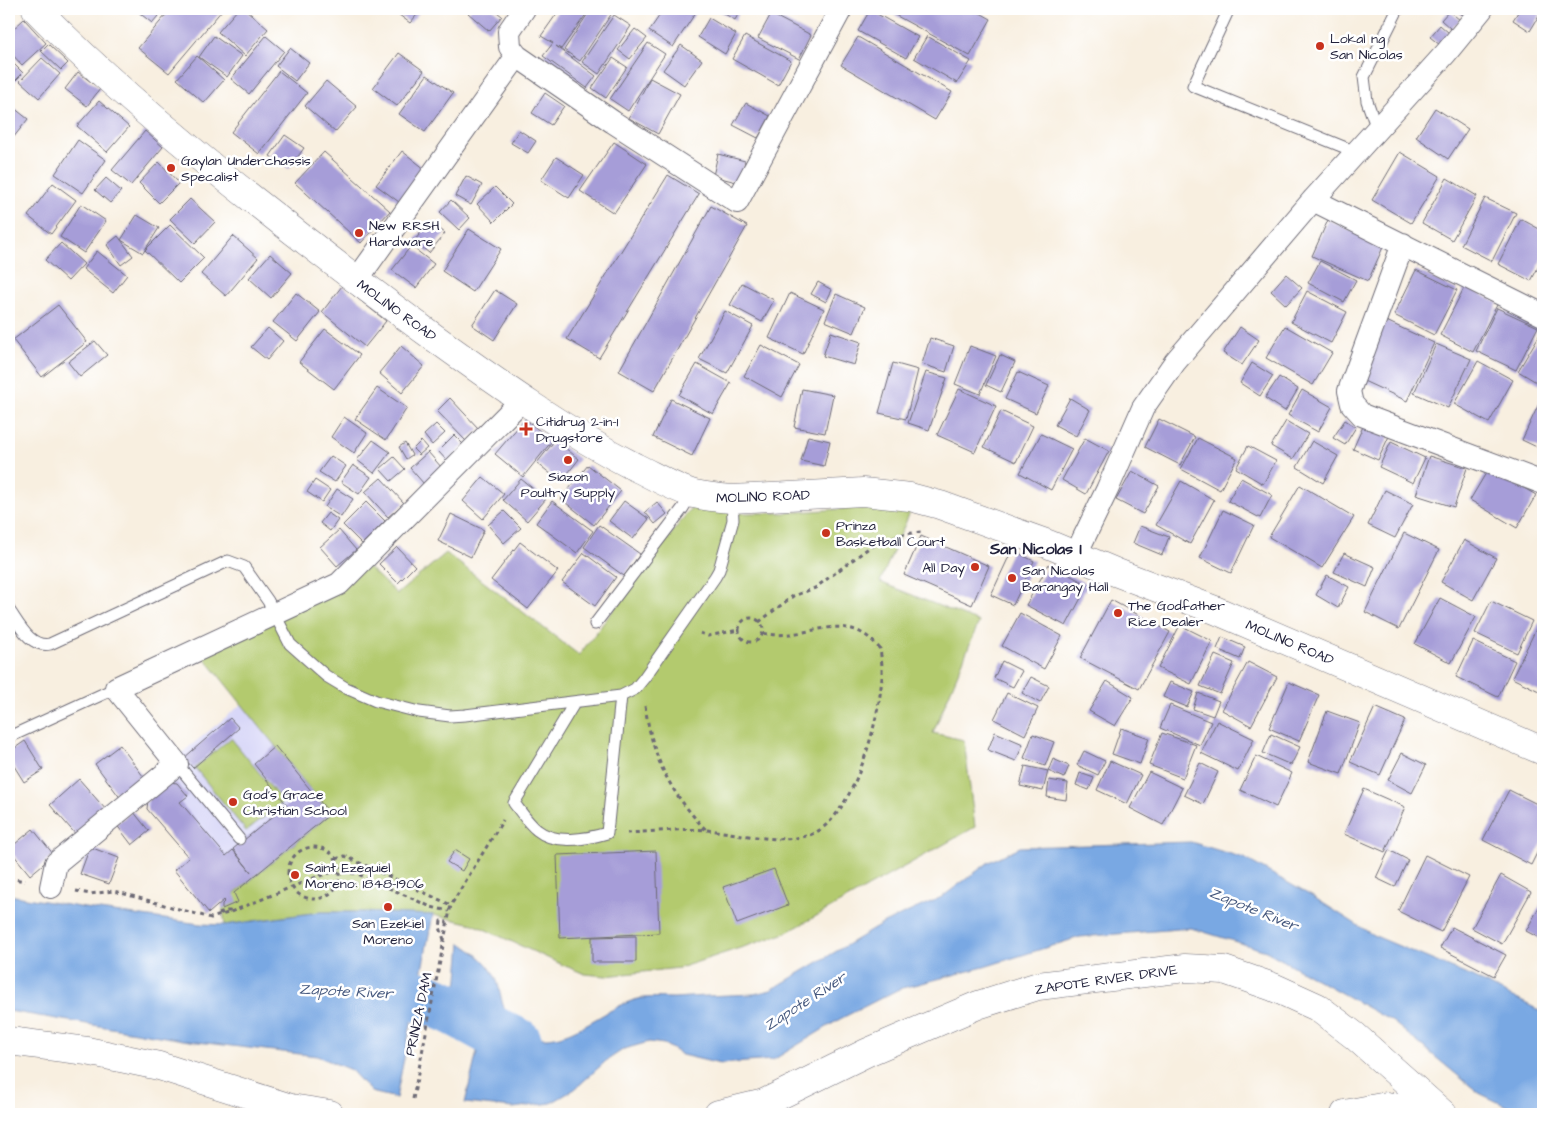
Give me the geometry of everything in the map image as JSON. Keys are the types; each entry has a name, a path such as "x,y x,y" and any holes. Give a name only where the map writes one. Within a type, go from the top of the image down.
{"main road":[{"name":"MOLINO ROAD","path":"36,9 73,47 136,104 212,168 356,281 514,396 597,448 692,493 711,498 732,499 863,492 910,497 940,505 1215,610 1543,751"},
{"name":"ZAPOTE RIVER DRIVE","path":"718,1114 764,1103 868,1052 978,1005 1038,986 1185,968 1224,970 1273,987 1317,1007 1355,1036 1442,1114"},
{"path":"9,1041 87,1051 158,1066 291,1108 330,1114"},
{"path":"1345,1114 1387,1106 1442,1114"}],"street":[{"path":"524,9 508,31 510,47 517,56 613,122 737,202 841,9"},
{"path":"1075,556 1107,490 1143,408 1175,362 1313,200 1446,53 1482,9"},
{"path":"356,281 517,56"},
{"path":"1313,200 1543,314"},
{"path":"1403,244 1349,391 1352,404 1362,415 1543,483"},
{"path":"51,887 56,863 177,764 116,688 339,584 522,400"}],"lane":[{"path":"1229,9 1193,86 1356,152"},
{"path":"1377,129 1366,101 1364,78 1398,9"},
{"path":"595,624 683,508 692,493"},
{"path":"9,610 31,639 43,645 50,644 228,561 244,567 268,601 290,644 326,676 346,688 376,701 419,712 465,716 621,696 635,689 644,678 718,570 733,520 732,499"},
{"path":"9,738 116,688"},
{"path":"575,702 514,803 538,831 552,837 577,840 607,833 621,696"},
{"path":"177,764 239,839"}],"path":[{"path":"759,622 793,596 815,588 870,546 904,534"},
{"path":"753,618 759,622 762,625 762,633 758,639 752,642 741,636 739,630 741,623 746,619 753,618"},
{"path":"682,624 708,636 739,630"},
{"path":"607,833 706,830 770,838 789,838 806,836 818,831 830,822 852,788 862,764 879,708 882,684 880,649 867,635 847,627 824,628 790,636 762,633"},
{"path":"644,678 647,716 662,771 690,814 706,830"},
{"path":"444,941 451,905 514,803"},
{"path":"320,847 336,859 340,872 337,886 331,893 322,898 311,899 302,896 292,886 289,880 288,869 292,859 299,852 309,848 320,847"},
{"path":"336,859 345,856 451,905"},
{"path":"9,878 90,894 114,891 211,918 314,878 340,872 358,874 430,907 449,911"},
{"path":"444,941 440,927 441,921 448,922"},
{"name":"PRINZA DAM","path":"412,1099 444,941"}],"shaded area":[{"name":"God's Grace Christian School","path":"242,704 330,814 225,901 144,804 188,767 178,756"}],"green space":[{"path":"694,504 742,513 783,513 854,508 911,510 880,582 979,622 933,733 964,740 975,827 786,933 679,968 606,976 585,974 473,924 433,915 320,912 225,925 222,904 330,814 203,656 367,566 397,594 446,553 579,655"},
{"path":"231,738 283,802 246,831 195,768"}],"water":[{"path":"1191,842 1244,858 1315,898 1373,935 1472,977 1543,1012 1543,1114 1523,1114 1479,1093 1393,1022 1266,951 1191,928 1080,937 984,967 899,989 840,1019 773,1060 720,1064 682,1055 664,1044 649,1042 624,1049 606,1061 575,1089 551,1103 513,1108 465,1103 479,1043 453,1036 461,943 491,969 497,981 505,1011 511,1022 531,1036 547,1038 564,1035 628,1002 644,998 754,994 771,990 884,923 942,897 989,862 1020,847"},
{"path":"9,895 200,924 225,925 320,912 433,915 396,1098 371,1092 351,1070 317,1056 189,1041 9,1011"}],"building":[{"path":"139,9 164,9 152,23 137,11"},
{"path":"171,9 223,9 169,73 138,48"},
{"path":"238,9 245,9 268,29 245,56 218,32"},
{"path":"391,9 422,9 410,23"},
{"path":"471,9 493,9 502,16 489,31 468,13"},
{"path":"560,9 590,9 561,49 556,46 596,76 587,88 543,56 553,43 541,36"},
{"path":"591,9 605,9 612,13 580,61 564,50"},
{"path":"664,9 698,9 673,47 649,31"},
{"path":"716,9 741,9 735,20"},
{"path":"884,9 973,9 991,19 970,56"},
{"path":"1454,9 1468,9 1462,15"},
{"path":"1520,9 1533,9 1541,13 1530,31 1513,20"},
{"path":"870,10 918,37 906,58 858,31"},
{"path":"1449,11 1460,20 1451,29 1441,20"},
{"path":"771,14 811,35 799,59 758,38"},
{"path":"614,15 631,26 599,74 582,62"},
{"path":"709,18 736,34 725,54 698,37"},
{"path":"24,19 46,43 22,65 9,51 9,33"},
{"path":"1440,25 1449,33 1440,45 1430,37"},
{"path":"635,29 647,38 630,59 618,50"},
{"path":"214,36 242,56 227,77 199,57"},
{"path":"266,36 284,51 249,94 231,79"},
{"path":"745,36 791,61 778,85 732,59"},
{"path":"927,36 971,61 957,83 914,58"},
{"path":"858,37 952,92 935,120 841,65"},
{"path":"648,43 665,54 628,111 610,99"},
{"path":"48,44 68,63 61,70 41,51"},
{"path":"681,45 702,60 684,85 663,70"},
{"path":"290,48 309,63 295,81 276,66"},
{"path":"399,53 424,71 397,106 373,88"},
{"path":"197,56 224,80 204,103 177,79"},
{"path":"42,58 60,74 39,98 20,81"},
{"path":"613,58 627,67 606,98 592,88"},
{"path":"9,59 23,73 9,87"},
{"path":"279,71 307,93 259,154 231,132"},
{"path":"78,72 100,89 87,106 65,89"},
{"path":"427,75 453,93 425,132 399,114"},
{"path":"650,78 680,94 658,134 629,118"},
{"path":"326,81 357,107 335,132 305,106"},
{"path":"545,93 564,106 551,125 532,113"},
{"path":"99,101 129,127 107,152 77,126"},
{"path":"746,103 770,116 758,138 733,125"},
{"path":"9,104 28,119 13,138 9,135"},
{"path":"1435,108 1468,129 1448,159 1416,137"},
{"path":"519,130 536,141 528,153 511,143"},
{"path":"145,131 163,147 131,185 112,170"},
{"path":"285,135 304,148 289,169 270,156"},
{"path":"78,140 106,160 83,193 55,174"},
{"path":"614,142 647,164 614,213 580,191"},
{"path":"402,151 425,169 399,202 376,185"},
{"path":"324,152 390,211 361,243 295,183"},
{"path":"1400,152 1440,176 1411,223 1372,200"},
{"path":"718,154 745,161 740,183 713,176"},
{"path":"556,157 584,175 569,198 541,180"},
{"path":"159,162 179,183 159,203 139,183"},
{"path":"668,175 699,194 599,358 567,339"},
{"path":"466,176 482,185 471,205 455,196"},
{"path":"106,178 121,191 110,203 95,190"},
{"path":"1447,178 1477,196 1452,240 1422,223"},
{"path":"53,183 76,200 51,234 28,216"},
{"path":"495,187 512,204 494,222 477,204"},
{"path":"1485,198 1516,213 1492,261 1461,245"},
{"path":"190,199 215,222 195,243 170,219"},
{"path":"451,200 470,218 459,230 440,212"},
{"path":"81,204 106,221 84,253 60,237"},
{"path":"711,206 747,226 654,391 619,371"},
{"path":"137,215 159,228 143,253 121,240"},
{"path":"1521,219 1543,231 1543,258 1531,281 1498,264"},
{"path":"1328,220 1384,245 1368,281 1312,256"},
{"path":"430,222 445,233 429,253 414,241"},
{"path":"170,225 204,258 179,283 145,250"},
{"path":"469,229 501,249 473,292 442,271"},
{"path":"118,236 133,256 121,265 107,245"},
{"path":"233,236 258,258 226,296 201,274"},
{"path":"61,243 84,264 68,281 45,260"},
{"path":"411,246 434,264 416,288 392,270"},
{"path":"97,251 127,275 113,293 83,269"},
{"path":"270,254 292,273 271,298 249,278"},
{"path":"1320,261 1356,280 1344,302 1308,283"},
{"path":"1416,270 1457,290 1434,335 1394,315"},
{"path":"1286,274 1302,288 1286,305 1271,291"},
{"path":"818,282 832,290 826,302 811,294"},
{"path":"742,283 774,300 762,322 730,305"},
{"path":"342,286 386,321 365,347 322,312"},
{"path":"1465,286 1498,303 1473,352 1440,335"},
{"path":"495,290 517,304 494,340 472,325"},
{"path":"1307,291 1347,312 1331,343 1291,322"},
{"path":"296,293 320,312 297,341 273,322"},
{"path":"790,293 824,309 803,354 769,338"},
{"path":"836,294 865,307 854,333 825,321"},
{"path":"58,305 87,342 42,377 13,340"},
{"path":"1497,308 1538,327 1516,370 1476,351"},
{"path":"725,311 753,326 727,373 699,359"},
{"path":"1382,319 1434,343 1407,401 1355,377"},
{"path":"1285,326 1332,353 1313,385 1266,358"},
{"path":"1240,327 1259,340 1242,365 1223,353"},
{"path":"268,328 283,341 267,360 251,347"},
{"path":"325,329 360,355 334,389 299,362"},
{"path":"1543,329 1543,386 1518,371"},
{"path":"831,332 861,342 854,365 823,356"},
{"path":"930,338 954,346 946,372 922,364"},
{"path":"95,341 107,355 80,377 68,362"},
{"path":"1436,344 1471,359 1448,408 1414,393"},
{"path":"761,345 799,365 782,397 744,376"},
{"path":"401,346 424,366 402,393 379,373"},
{"path":"970,346 996,356 980,394 955,384"},
{"path":"1000,355 1015,362 1001,392 986,385"},
{"path":"1478,361 1513,380 1489,423 1454,404"},
{"path":"893,363 918,370 906,419 879,413"},
{"path":"1252,363 1273,376 1260,396 1240,383"},
{"path":"697,364 731,383 713,414 679,395"},
{"path":"926,372 947,378 929,430 908,423"},
{"path":"1018,372 1049,386 1036,413 1005,399"},
{"path":"1279,377 1298,389 1285,411 1265,398"},
{"path":"377,388 407,408 386,440 355,419"},
{"path":"802,389 833,395 825,433 794,427"},
{"path":"959,389 996,406 975,452 937,435"},
{"path":"1302,390 1332,407 1318,432 1288,415"},
{"path":"1543,395 1543,450 1522,440"},
{"path":"450,398 479,429 466,441 437,411"},
{"path":"1070,398 1090,410 1076,436 1055,425"},
{"path":"671,399 710,418 692,456 653,437"},
{"path":"1001,411 1033,426 1016,462 984,447"},
{"path":"344,417 367,433 354,453 331,437"},
{"path":"525,419 552,441 523,477 495,454"},
{"path":"1159,419 1195,437 1180,465 1145,447"},
{"path":"1345,420 1356,427 1345,445 1333,438"},
{"path":"1286,421 1308,434 1293,459 1271,446"},
{"path":"1365,422 1390,434 1378,460 1353,449"},
{"path":"436,424 445,433 432,445 424,435"},
{"path":"1041,434 1072,449 1051,490 1020,473"},
{"path":"454,435 464,445 448,462 438,451"},
{"path":"808,436 830,441 824,466 801,461"},
{"path":"1085,438 1109,451 1086,494 1062,480"},
{"path":"1198,438 1237,458 1220,490 1181,469"},
{"path":"373,440 390,452 374,473 357,460"},
{"path":"555,440 579,459 561,482 537,463"},
{"path":"421,441 427,448 419,455 413,449"},
{"path":"1312,441 1338,456 1323,483 1297,467"},
{"path":"1391,442 1425,458 1413,483 1379,467"},
{"path":"405,443 412,455 406,459 399,447"},
{"path":"1248,446 1276,461 1263,484 1236,468"},
{"path":"428,452 442,468 424,484 410,468"},
{"path":"331,456 346,466 335,482 319,472"},
{"path":"1429,456 1467,468 1454,507 1416,495"},
{"path":"394,457 405,469 391,481 380,469"},
{"path":"353,465 371,477 359,494 341,482"},
{"path":"588,465 621,491 594,525 561,499"},
{"path":"1489,468 1536,495 1517,528 1470,500"},
{"path":"1132,471 1159,486 1143,514 1116,500"},
{"path":"483,477 504,494 483,519 463,501"},
{"path":"381,478 404,503 388,517 365,492"},
{"path":"1241,478 1272,495 1260,518 1228,501"},
{"path":"521,479 546,499 527,521 503,500"},
{"path":"315,480 330,490 322,502 307,492"},
{"path":"1181,481 1214,500 1190,544 1156,525"},
{"path":"1300,485 1354,517 1322,568 1269,537"},
{"path":"337,489 353,499 341,517 325,507"},
{"path":"1385,490 1413,504 1395,538 1368,525"},
{"path":"552,501 593,531 577,553 536,523"},
{"path":"624,501 649,519 633,539 609,521"},
{"path":"366,502 385,521 362,544 343,525"},
{"path":"657,502 667,514 655,524 645,512"},
{"path":"1223,510 1254,525 1231,573 1200,558"},
{"path":"504,511 521,528 504,543 488,525"},
{"path":"328,513 338,520 330,531 320,523"},
{"path":"451,514 484,530 471,557 438,541"},
{"path":"599,525 640,554 624,576 584,547"},
{"path":"1140,526 1169,537 1162,555 1133,543"},
{"path":"339,530 356,550 337,566 320,547"},
{"path":"1404,533 1439,550 1399,629 1365,612"},
{"path":"921,536 989,566 972,605 904,575"},
{"path":"1464,540 1496,558 1473,600 1441,582"},
{"path":"520,542 558,571 528,609 491,580"},
{"path":"397,547 415,566 398,583 379,564"},
{"name":"San Nicolas Barangay Hall","path":"1012,550 1034,561 1013,605 991,595"},
{"path":"584,553 616,577 595,606 562,582"},
{"path":"1344,553 1375,567 1367,587 1334,572"},
{"path":"1049,564 1088,585 1066,626 1026,605"},
{"path":"1327,575 1349,587 1338,608 1316,595"},
{"path":"1440,598 1476,617 1451,663 1415,644"},
{"path":"1111,600 1170,632 1139,689 1080,658"},
{"path":"1491,601 1532,621 1517,653 1475,633"},
{"path":"1020,613 1062,636 1044,669 1002,646"},
{"path":"1539,623 1543,625 1543,693 1512,678"},
{"path":"1180,625 1212,641 1191,684 1158,668"},
{"path":"1222,637 1245,647 1240,659 1217,649"},
{"path":"1473,641 1515,661 1498,697 1456,677"},
{"path":"1215,655 1234,663 1220,694 1200,686"},
{"path":"1002,661 1022,671 1013,687 994,678"},
{"path":"1248,662 1277,677 1251,726 1222,710"},
{"path":"1031,677 1049,686 1040,703 1022,693"},
{"path":"1107,681 1133,697 1115,726 1089,711"},
{"path":"1170,682 1194,692 1187,707 1163,697"},
{"path":"1289,682 1319,695 1299,741 1269,728"},
{"path":"1007,693 1038,708 1025,735 994,719"},
{"path":"1198,693 1219,701 1213,716 1193,709"},
{"path":"1170,705 1211,722 1200,745 1160,728"},
{"path":"1375,707 1405,720 1380,775 1350,762"},
{"path":"1327,711 1360,723 1341,774 1308,762"},
{"path":"230,718 239,728 193,768 184,758"},
{"path":"1217,721 1254,739 1238,771 1201,753"},
{"path":"1121,728 1149,738 1140,764 1112,754"},
{"path":"995,732 1023,744 1016,761 988,750"},
{"path":"1162,733 1196,745 1183,778 1149,765"},
{"path":"1033,734 1054,742 1045,766 1024,758"},
{"path":"1271,734 1300,747 1291,765 1263,753"},
{"path":"25,741 43,770 24,782 9,758 9,752"},
{"path":"120,745 146,780 121,799 95,764"},
{"path":"275,746 330,814 234,893 238,902 222,909 224,900 209,913 174,870 189,858 147,809 148,800 169,782 177,783 188,796 180,802 226,856 233,850 251,872 233,849 287,805 254,764"},
{"path":"1084,751 1105,761 1098,775 1077,765"},
{"path":"1402,753 1426,765 1412,793 1388,780"},
{"path":"1256,756 1292,773 1276,807 1240,790"},
{"path":"1053,759 1069,766 1064,778 1048,771"},
{"path":"1110,761 1141,775 1127,804 1097,790"},
{"path":"1200,763 1218,772 1203,804 1184,795"},
{"path":"1025,766 1048,771 1043,791 1020,786"},
{"path":"1149,772 1182,788 1163,825 1130,808"},
{"path":"1080,773 1094,778 1089,790 1076,785"},
{"path":"79,779 107,811 78,837 50,805"},
{"path":"1049,780 1068,783 1066,800 1047,797"},
{"path":"1364,789 1405,807 1385,852 1344,834"},
{"path":"1509,790 1543,807 1543,841 1531,865 1483,840"},
{"path":"133,811 149,831 132,845 116,824"},
{"path":"33,829 54,855 30,875 9,849"},
{"path":"90,847 119,858 109,884 80,874"},
{"path":"455,850 469,859 462,871 447,862"},
{"path":"1389,850 1408,860 1395,887 1376,878"},
{"path":"656,851 659,933 560,938 557,855"},
{"path":"1425,855 1469,877 1441,932 1398,911"},
{"path":"774,869 788,905 737,924 723,887"},
{"path":"1501,875 1531,892 1502,944 1472,928"},
{"path":"1543,900 1543,940 1526,931"},
{"path":"1452,927 1506,955 1494,976 1440,948"},
{"path":"636,936 636,962 592,962 592,937"}],"waterway":[{"name":"Zapote River","path":"347,989 402,993 433,1001 517,1043"}],"place":[{"name":"Lokal ng San Nicolas","path":"1320,46"},
{"name":"Gaylan Underchassis Specalist","path":"171,168"},
{"name":"New RRSH Hardware","path":"359,233"},
{"name":"Citidrug 2-in-1 Drugstore","path":"526,429"},
{"name":"Siazon Poultry Supply","path":"568,460"},
{"name":"Prinza Basketball Court","path":"826,533"},
{"name":"All Day","path":"975,567"},
{"name":"San Nicolas Barangay Hall","path":"1012,578"},
{"name":"The Godfather Rice Dealer","path":"1118,613"},
{"name":"God's Grace Christian School","path":"233,802"},
{"name":"Saint Ezequiel Moreno: 1848–1906","path":"295,875"},
{"name":"San Ezekiel Moreno","path":"388,907"}],"district":[{"name":"San Nicolas I","path":"1036,548"}]}
